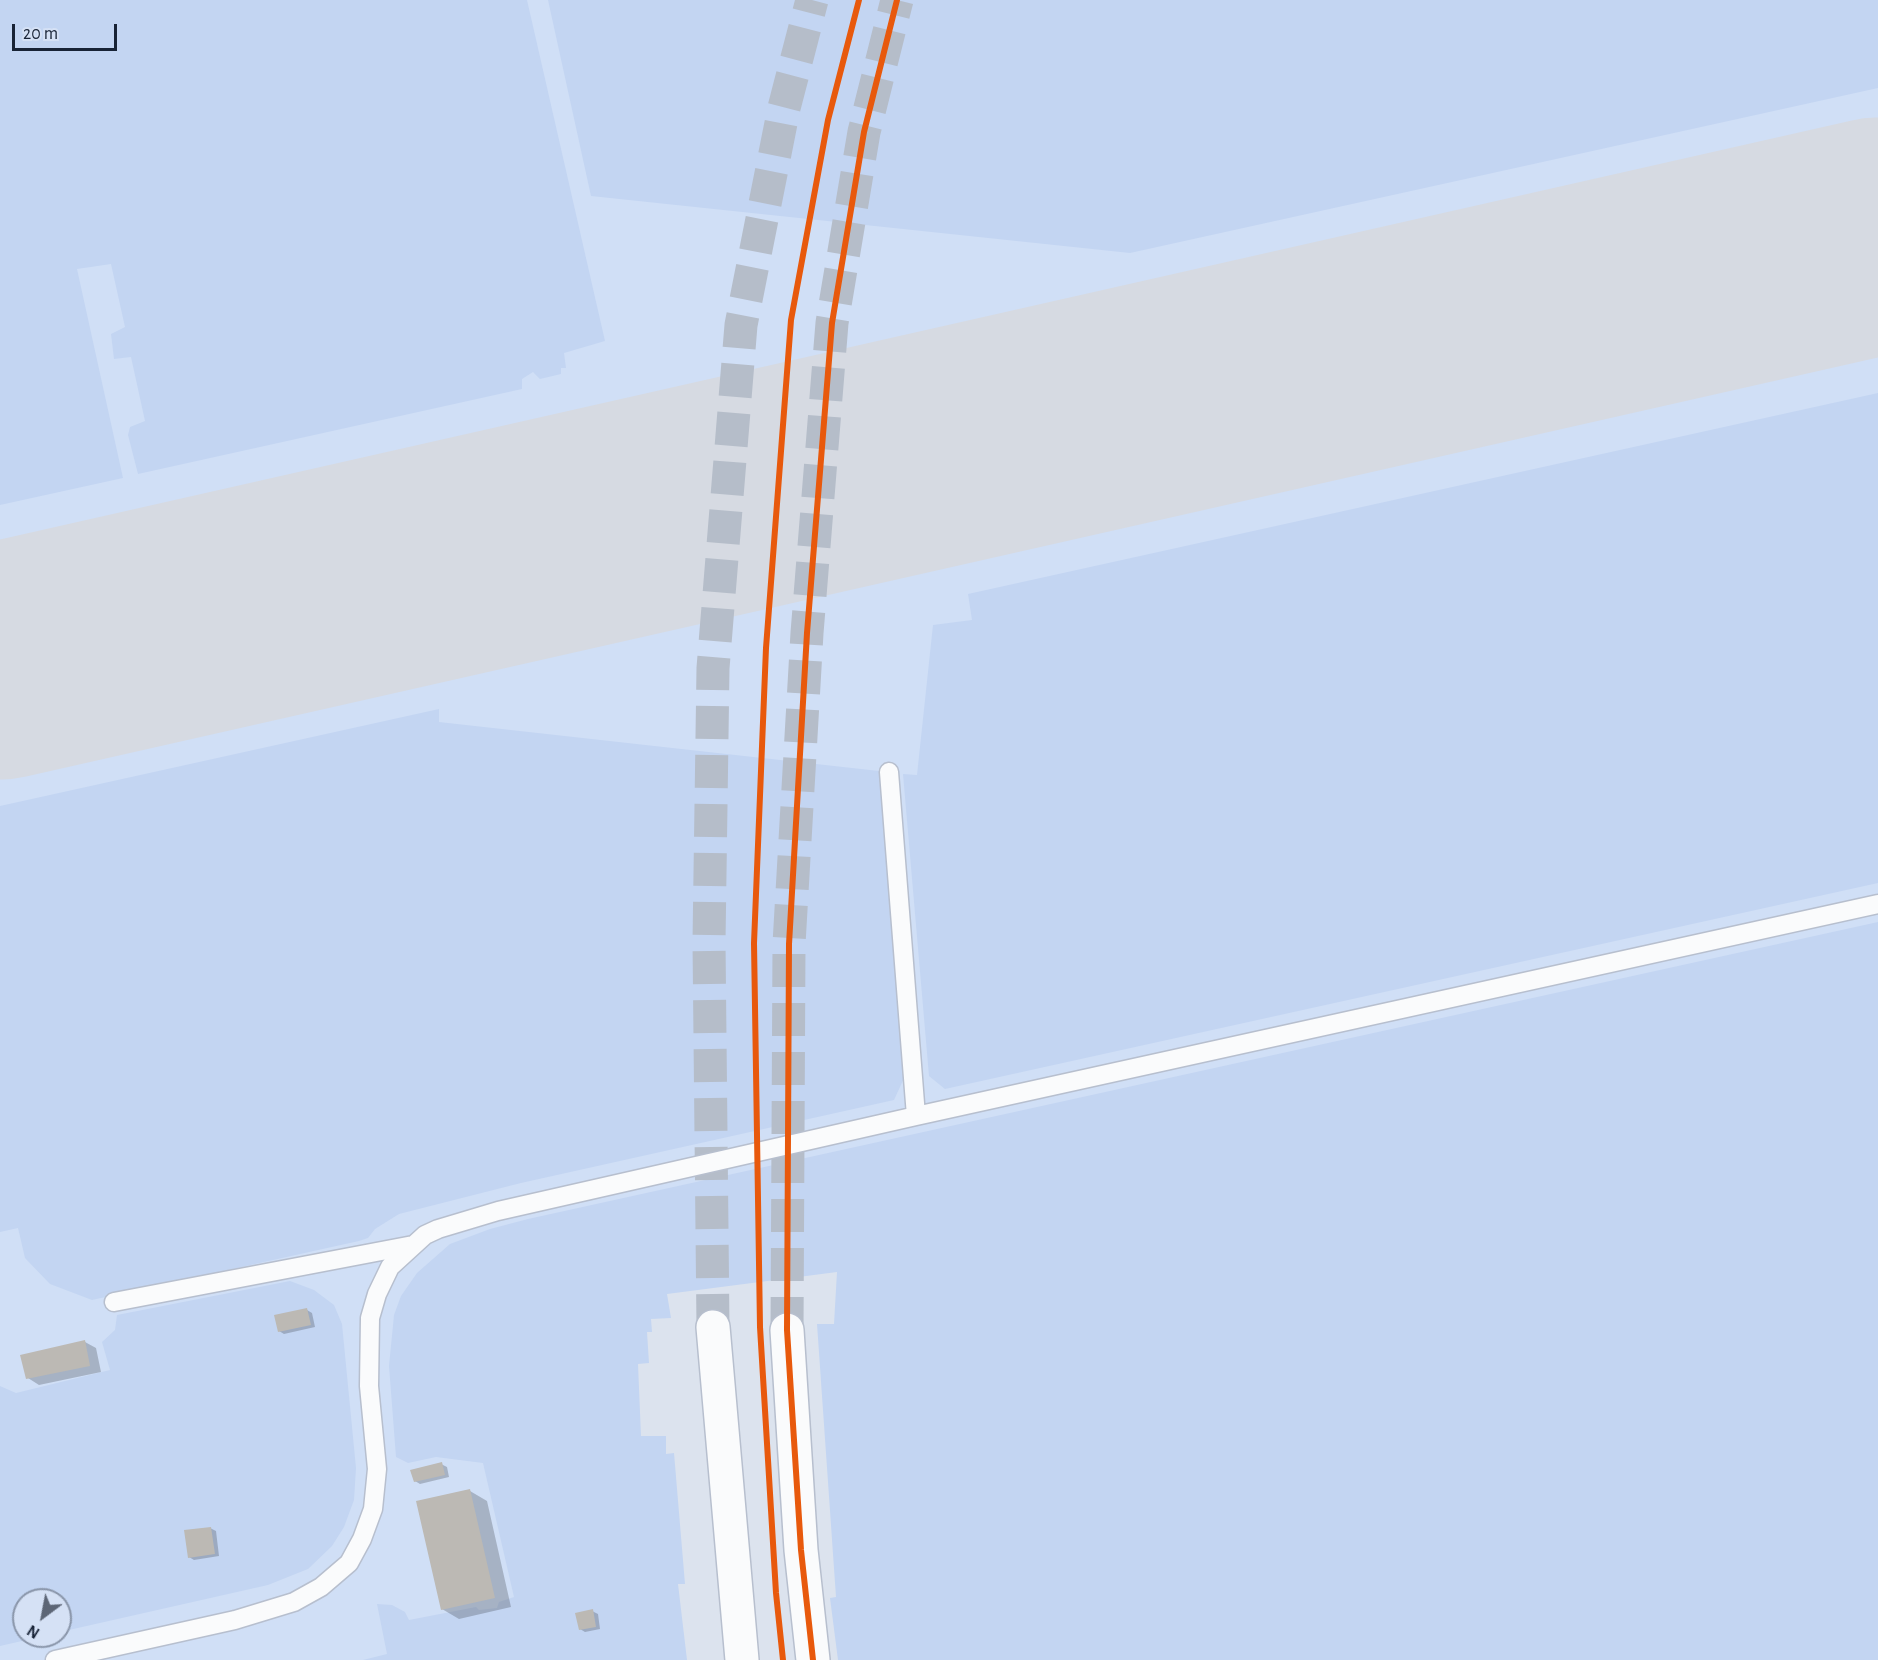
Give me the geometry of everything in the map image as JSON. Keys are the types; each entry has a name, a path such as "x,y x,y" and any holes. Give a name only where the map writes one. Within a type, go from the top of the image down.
{"main road":[{"path":"713,1327 742,1660"},
{"path":"787,1330 801,1550 813,1660"}],"lane":[{"path":"889,772 916,1116"},
{"path":"55,1660 235,1620 294,1602 321,1587 349,1563 362,1539 373,1509 377,1469 369,1377 370,1318 377,1294 390,1267 425,1235 438,1229 498,1211 916,1116 1878,904"},
{"path":"114,1302 413,1245"}],"shaded area":[{"path":"0,0 1878,0 1878,1047 575,1305 508,1660 0,1660"},
{"path":"0,0 527,0 605,341 564,353 566,368 561,368 561,374 540,379 533,372 522,379 522,389 138,474 128,435 130,427 145,421 131,357 114,359 111,334 125,327 111,264 77,269 123,478 0,505"},
{"path":"548,0 1878,0 1878,88 1130,253 591,196"},
{"path":"1878,393 1878,883 945,1089 929,1076 903,774 917,775 933,625 972,620 968,594"},
{"path":"439,709 439,722 879,771 891,882 905,1076 894,1100 521,1183 399,1214 375,1229 368,1238 359,1241 92,1300 50,1284 25,1258 18,1228 0,1232 0,806"},
{"path":"1878,922 1878,1660 838,1660 830,1598 836,1597 817,1324 834,1324 837,1272 667,1294 671,1318 651,1319 652,1332 647,1332 649,1363 638,1364 641,1436 666,1436 666,1454 674,1453 685,1584 678,1584 687,1660 363,1660 387,1654 377,1604 392,1605 405,1612 409,1620 476,1607 479,1610 497,1608 499,1602 514,1597 483,1463 436,1457 408,1463 396,1457 389,1366 394,1315 401,1296 417,1273 450,1244 490,1229 528,1219"},
{"path":"290,1281 314,1290 334,1305 342,1324 356,1468 354,1500 344,1527 332,1546 308,1569 268,1585 72,1629 72,1588 12,1588 12,1643 0,1646 0,1386 16,1393 110,1370 102,1342 115,1330 117,1315"}],"building":[{"path":"307,1308 311,1325 278,1332 274,1315"},
{"path":"85,1340 90,1366 26,1379 20,1355"},
{"path":"442,1462 445,1475 414,1482 410,1470"},
{"path":"470,1489 495,1598 441,1610 416,1501"},
{"path":"211,1527 215,1554 188,1558 184,1530"},
{"path":"593,1609 596,1627 579,1630 575,1613"}],"runway":[{"path":"0,661 1878,236"}],"tunnel":[{"path":"713,1327 709,942 713,668 741,325 784,108 812,0"},
{"path":"787,1330 789,944 807,633 832,323 864,132 897,0"}],"cycle path":[{"path":"783,1660 776,1593 760,1327 754,943 766,648 791,320 828,120 859,0"},
{"path":"813,1660 801,1550 787,1330 789,944 807,633 832,323 864,132 897,0"}]}
